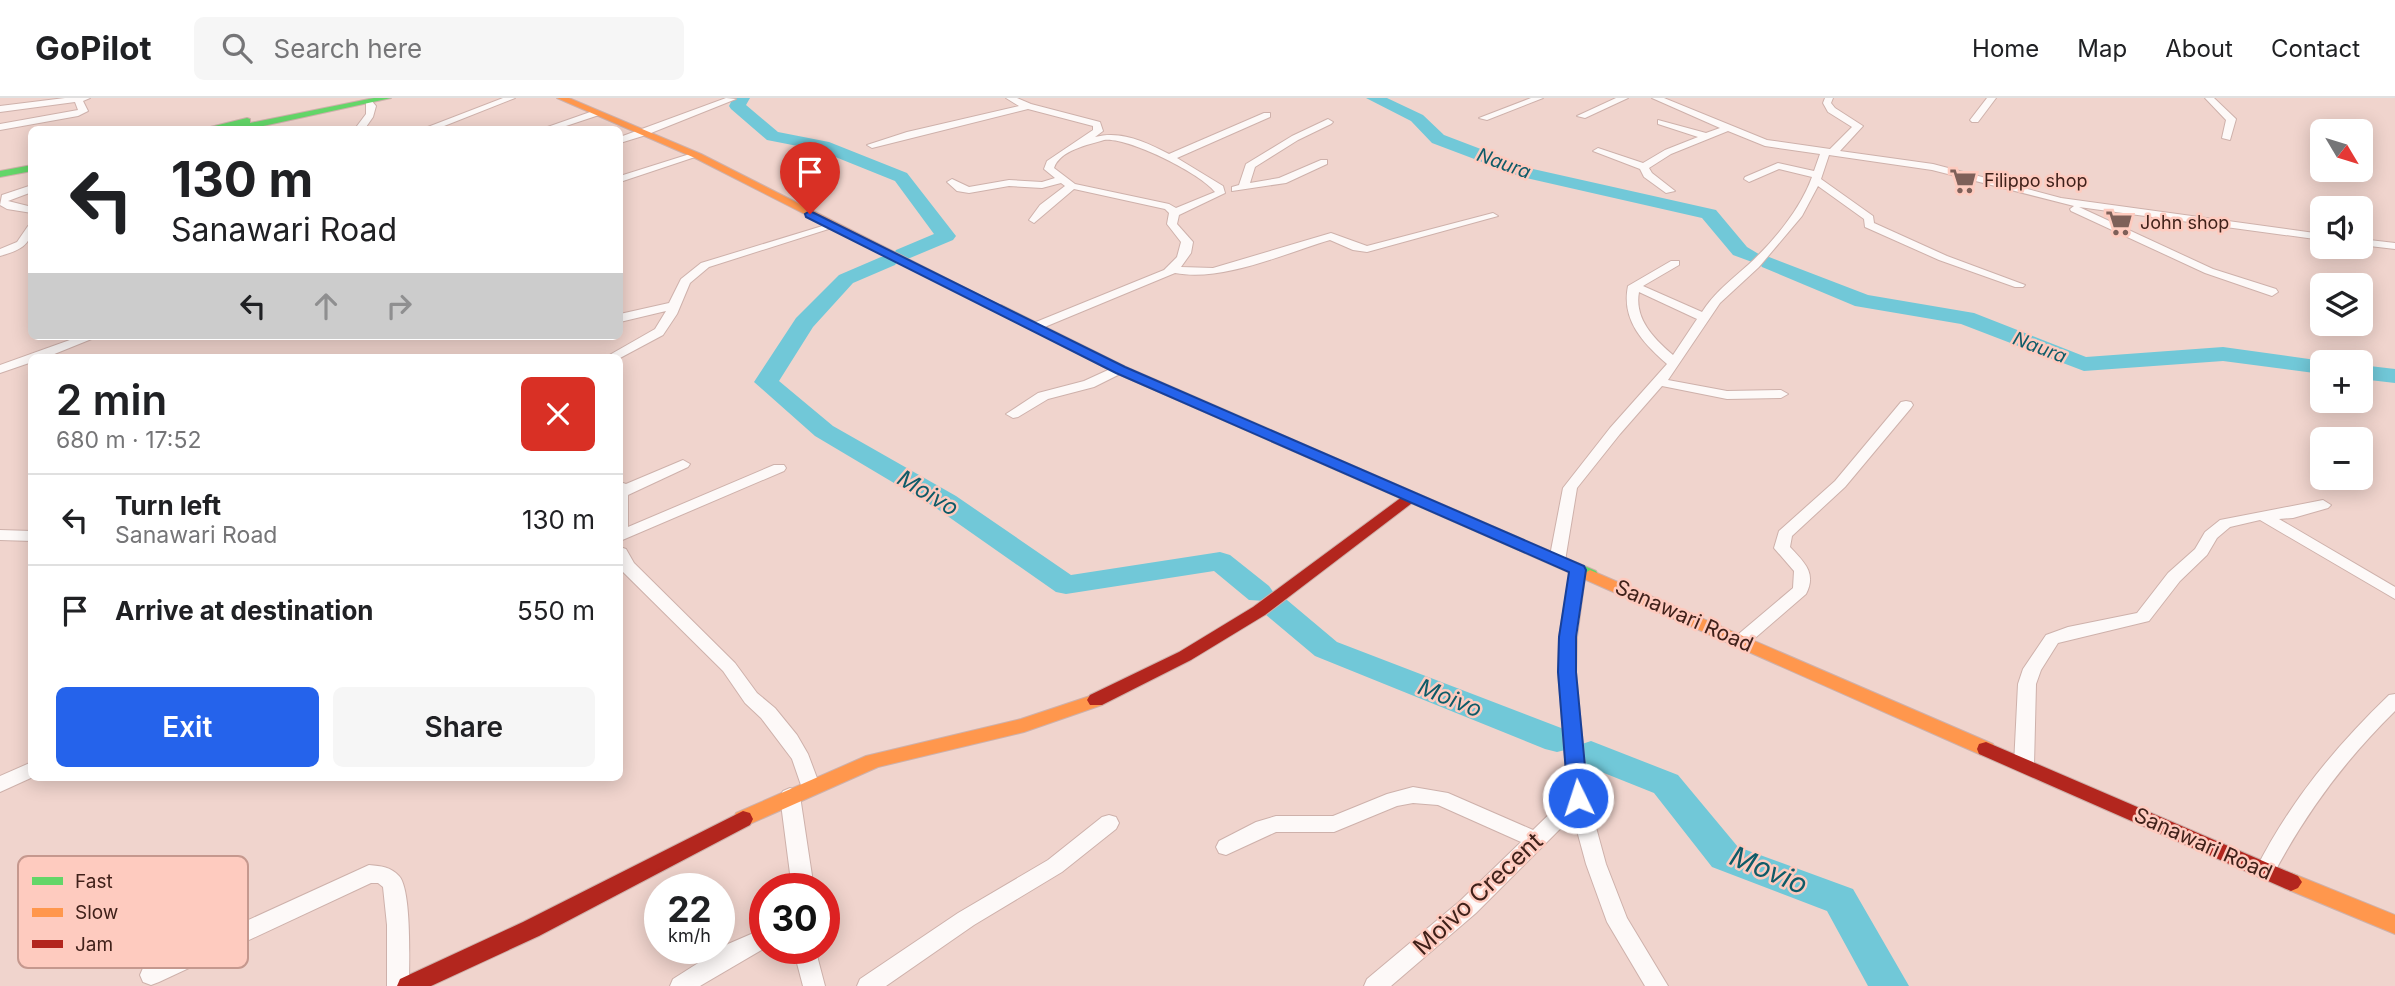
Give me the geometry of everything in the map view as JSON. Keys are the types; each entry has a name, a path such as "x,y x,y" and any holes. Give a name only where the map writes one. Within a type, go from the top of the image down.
{"main road":[{"path":"224,126 387,98"},
{"name":"Sanawari Road","path":"561,98 696,155 1118,369 2265,871 2395,925"},
{"path":"247,126 364,100"},
{"path":"0,168 28,163"},
{"path":"0,174 28,169"},
{"path":"408,986 527,931 790,796 851,768 902,752 1042,720 1117,691 1235,626 1280,596 1411,497"}],"street":[{"path":"435,126 511,98"},
{"path":"1010,98 1028,106 1097,124 1098,131 1050,163 1049,169 1061,180 1072,186 1150,201 1169,207 1174,213"},
{"path":"1484,118 1539,98"},
{"path":"1582,116 1625,98"},
{"path":"1656,98 1765,143 1830,150 1933,167 2060,201 2310,235"},
{"path":"1557,561 1570,488 1615,430 1660,382 1715,301 1755,265 1798,214 1830,150 1858,126 1831,110 1827,103 1829,98"},
{"path":"1975,120 1992,98"},
{"path":"2209,98 2231,119 2227,138"},
{"path":"0,109 82,99 83,111 0,127"},
{"path":"623,140 732,99"},
{"path":"362,126 369,118 371,109 364,100"},
{"path":"872,145 911,133 950,127 1028,106"},
{"path":"555,126 596,113"},
{"path":"1168,158 1267,115"},
{"path":"1244,187 1250,166 1295,138 1328,122"},
{"path":"1661,122 1705,136"},
{"path":"1644,167 1656,158 1728,128"},
{"path":"1081,143 1114,137 1168,158 1203,177 1219,188 1220,192"},
{"path":"1598,151 1644,167 1648,175 1671,191"},
{"path":"623,178 696,155"},
{"path":"1174,213 1220,192 1282,181 1324,162"},
{"path":"1749,179 1778,166 1816,178 1870,218 1869,225 1919,249 2019,285"},
{"path":"951,182 969,190 1009,183 1042,185 1061,180"},
{"path":"1034,219 1044,207 1072,186"},
{"path":"28,189 6,197 2,202 11,207 28,209"},
{"path":"2060,201 2209,271 2272,292"},
{"path":"1035,327 1173,269 1187,251 1187,242 1172,223 1174,213"},
{"path":"1173,269 1205,273 1331,236 1357,248 1379,247 1493,216"},
{"path":"618,354 659,332 685,281 705,265 833,226"},
{"path":"0,253 21,244 28,234"},
{"path":"2373,243 2395,246"},
{"path":"1674,363 1648,341 1641,330 1631,293 1634,286 1675,263"},
{"path":"1634,286 1705,318"},
{"path":"623,317 674,306"},
{"path":"44,354 82,340"},
{"path":"0,369 28,360"},
{"path":"1013,414 1043,396 1089,383 1118,369"},
{"path":"1660,382 1727,395 1781,394"},
{"path":"1741,641 1800,590 1805,580 1802,569 1782,548 1785,534 1840,484 1906,405"},
{"path":"623,492 683,464"},
{"path":"623,535 779,468"},
{"path":"2024,765 2027,684 2032,669 2052,639 2143,617 2174,577 2201,552 2217,528 2235,520 2293,513 2303,508 2323,505"},
{"path":"2262,515 2395,593"},
{"path":"0,534 28,536"},
{"path":"623,563 729,667 751,698 768,713 795,750 810,786"},
{"path":"1578,570 1567,660 1578,798 1595,864 1618,922 1657,986"},
{"path":"2265,871 2284,832 2326,771 2395,700"},
{"path":"0,785 28,771"},
{"path":"1226,847 1276,824 1334,824 1394,799 1413,795 1441,798 1537,839"},
{"path":"790,796 801,873"},
{"name":"Moivo Crecent","path":"1376,986 1468,907 1578,798"},
{"path":"868,986 966,919 1055,866 1109,823"},
{"path":"248,930 369,874 383,875 393,883 398,925 398,986"},
{"path":"681,986 749,945"},
{"path":"808,964 814,986"},
{"path":"151,975 166,968"}],"waterway":[{"name":"Moivo","path":"741,98 743,99 737,106 773,136 823,146 901,177 946,236 903,254"},
{"name":"Naura","path":"1374,98 1417,118 1438,139 1528,173 1709,214 1740,251 1752,256"},
{"name":"Moivo","path":"888,261 846,279 804,323 766,382 824,431 946,502 1066,585 1220,561 1259,593"},
{"name":"Naura","path":"1769,263 1863,301 1966,318 2084,364 2223,354 2310,365"},
{"name":"Naura","path":"2373,373 2395,376"},
{"name":"Moivo","path":"1276,607 1326,649 1557,740"},
{"name":"Movio","path":"1591,754 1666,784 1725,857 1840,900 1889,986"}],"traffic: fast":[{"path":"249,126 387,98"},
{"path":"222,126 247,121"},
{"path":"0,174 28,169"},
{"path":"1001,309 1121,370 1590,575"}],"traffic: slow":[{"path":"561,98 698,156 1001,309"},
{"path":"1590,575 1986,749"},
{"path":"743,819 873,761 1024,725 1096,700"},
{"path":"2291,882 2395,925"}],"traffic: jam":[{"path":"1096,700 1185,656 1259,611 1411,497"},
{"path":"1986,749 2291,882"},
{"path":"408,986 531,929 743,819"}],"place":[{"name":"Filippo shop","path":"1963,181"},
{"name":"John shop","path":"2119,223"}],"route":[{"path":"810,214 1121,370 1578,570 1568,637 1567,672 1578,798"}]}
